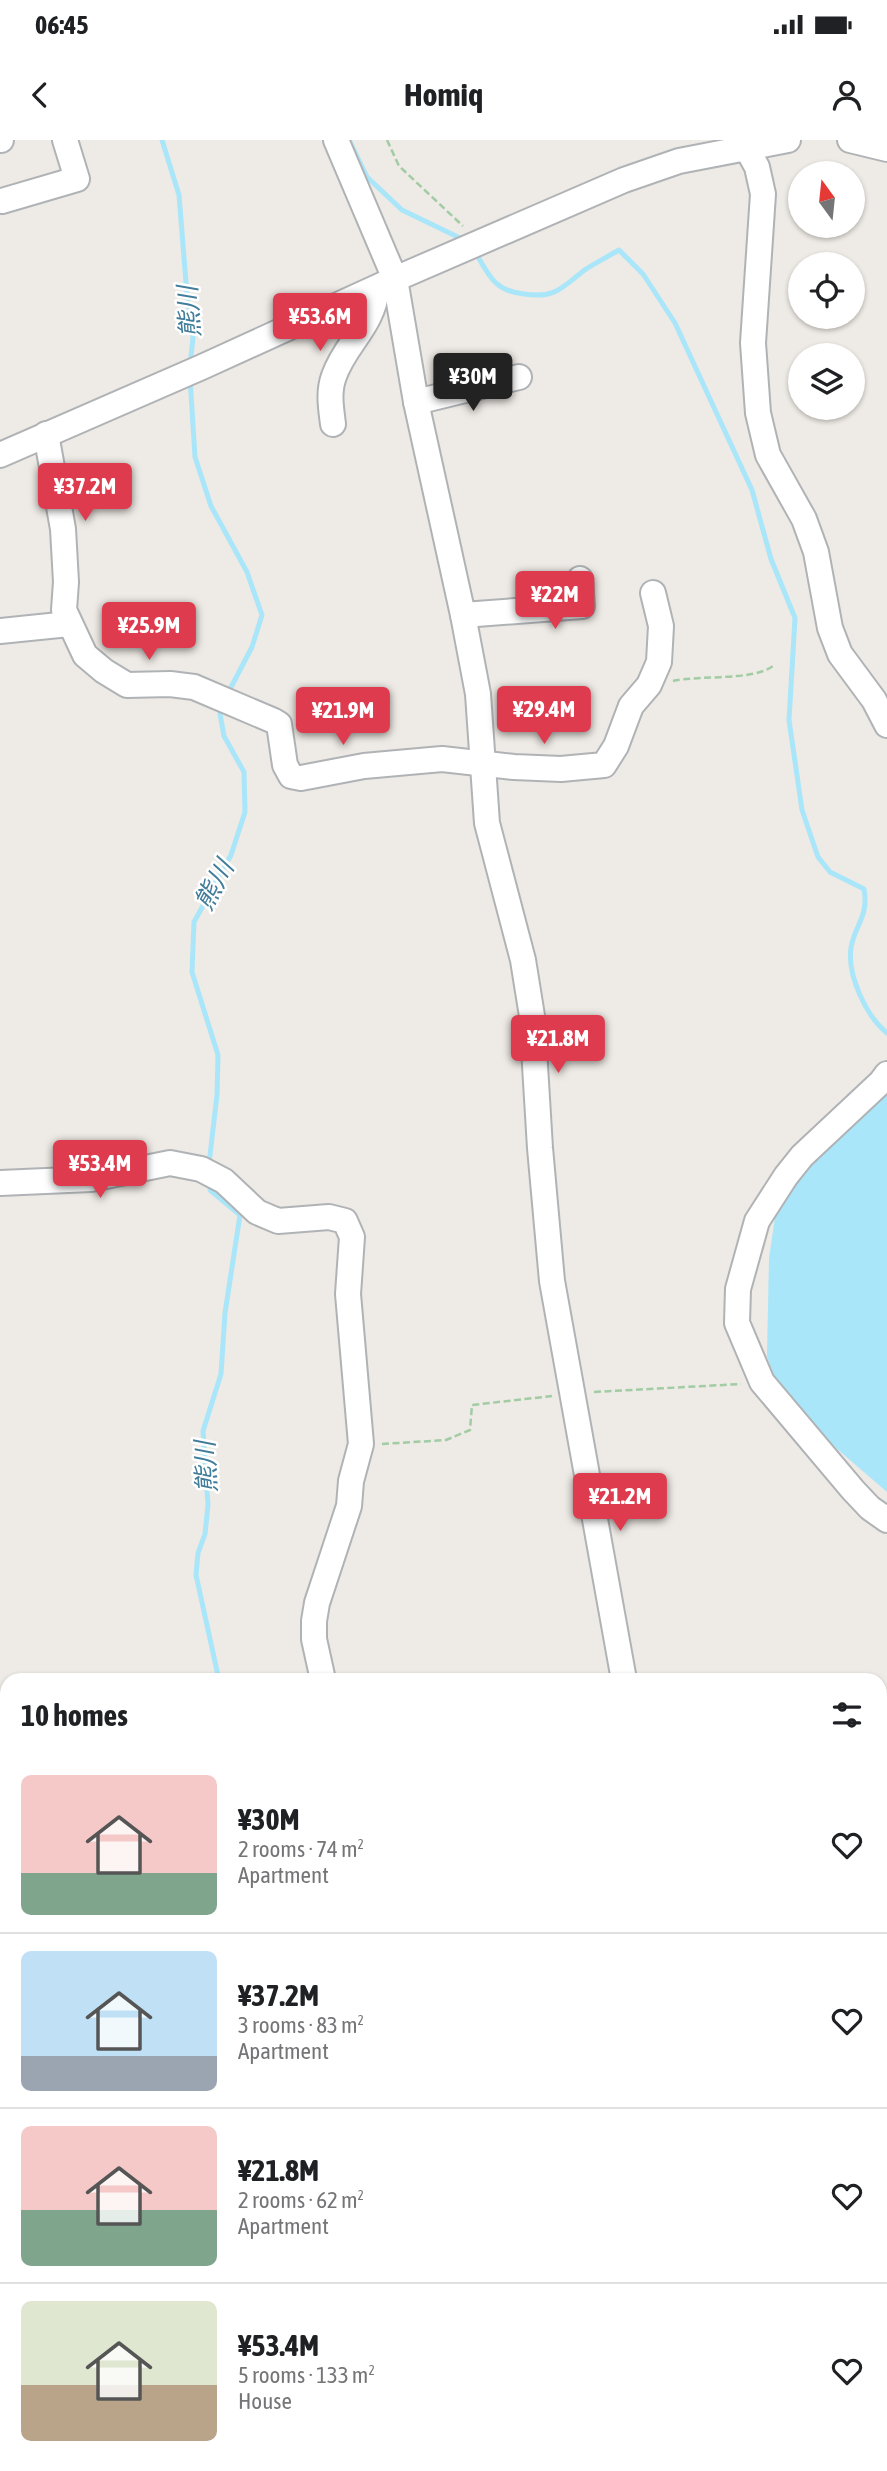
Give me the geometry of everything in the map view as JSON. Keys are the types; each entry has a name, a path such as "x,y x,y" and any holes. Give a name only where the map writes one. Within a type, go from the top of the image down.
{"street":[{"path":"336,140 386,284 416,402 478,694 487,823 523,960 533,1016 540,1148 552,1281 623,1673"},
{"path":"0,455 624,180 679,161 744,144 788,140"},
{"path":"858,141 887,149"},
{"path":"2,201 78,179 73,142"},
{"path":"744,144 757,166 763,194 753,343 758,413 768,455 804,519 816,552 830,628 840,654 874,700 887,725"},
{"path":"333,424 330,393 334,374 386,284"},
{"path":"416,402 519,377"},
{"path":"46,435 63,528 66,582 64,610 85,655 127,685 170,684 194,687 279,724 285,765 291,776 301,778 364,766 442,758 483,764 561,769 604,765 616,746 631,706 649,685 659,662 662,626 653,593"},
{"path":"463,615 582,606 580,579"},
{"path":"0,631 69,624"},
{"path":"887,1074 802,1156 757,1221 738,1289 737,1324 762,1382 861,1499 887,1520"},
{"path":"0,1184 91,1179 170,1163 224,1181 257,1212 278,1221 329,1217 345,1221 352,1237 348,1294 362,1444 351,1481 349,1506 315,1612 314,1639 321,1673"}],"path":[{"path":"387,140 400,166 480,242"},
{"path":"649,685 702,676 740,676 773,666"},
{"path":"362,1444 446,1440 470,1430 472,1405 571,1394 762,1382"}],"water":[{"path":"887,1062 887,1492 800,1417 776,1382 767,1356 769,1258 777,1204"}],"waterway":[{"name":"熊川","path":"162,140 179,195 193,338 190,365"},
{"path":"349,140 367,177 402,210 460,238"},
{"path":"477,255 490,277 500,286 514,292 544,295 558,290 586,269 619,250 643,274 675,323 752,490 771,559 795,618 789,720 802,810 818,857 830,872 864,889 865,907 851,948 852,970 865,1006 887,1033"},
{"name":"熊川","path":"190,378 195,457 211,506 247,572 262,615 252,647 228,693"},
{"name":"熊川","path":"209,1164 217,1095 218,1055 192,972 194,922 231,855 245,812 244,772 224,736 220,714 223,706"},
{"name":"熊川","path":"210,1180 210,1190 240,1215 225,1313 221,1374 203,1431 208,1505 196,1575 217,1673"}]}
